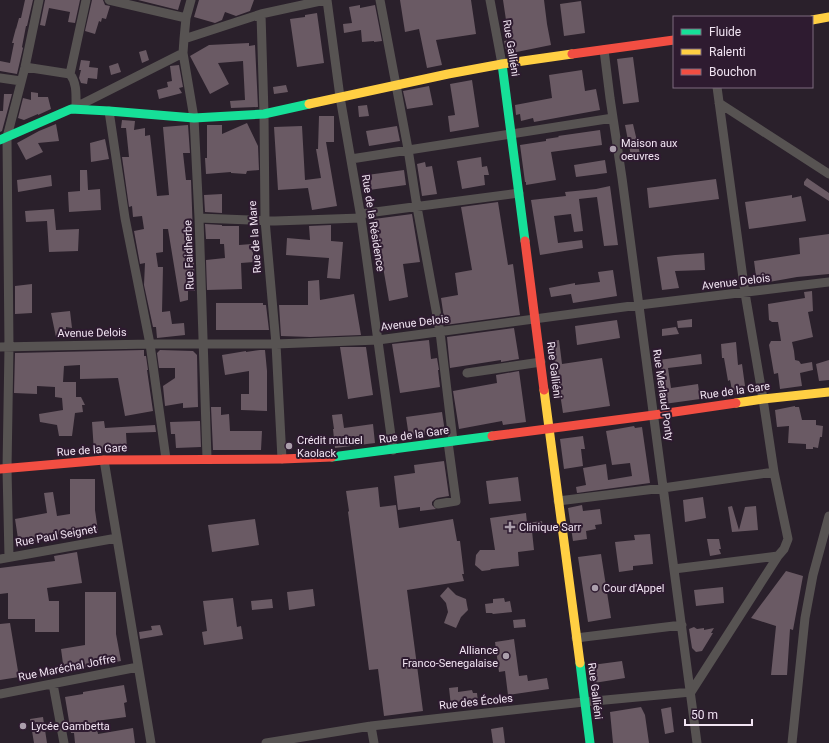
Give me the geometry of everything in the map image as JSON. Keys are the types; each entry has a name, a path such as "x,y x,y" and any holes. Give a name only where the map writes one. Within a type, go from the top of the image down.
{"street":[{"path":"4,558 5,347 3,138 22,81 39,0"},
{"path":"70,74 86,0"},
{"path":"109,0 186,18"},
{"name":"Rue Faidherbe","path":"191,0 186,18 183,53 194,118 204,344 207,458"},
{"path":"184,39 261,14 326,0"},
{"name":"Rue de la Résidence","path":"326,0 340,97 360,216 393,450"},
{"path":"380,0 440,332 456,501 438,504"},
{"name":"Rue Galliéni","path":"490,0 502,64 590,743"},
{"name":"Rue de la Mare","path":"261,14 264,114 264,220 276,344 282,459"},
{"path":"813,20 829,17"},
{"path":"73,108 194,118 264,114 448,74 502,64 673,40"},
{"name":"Rue Merlaud Ponty","path":"604,50 698,741"},
{"path":"3,138 73,108 183,53"},
{"path":"25,67 70,74 75,83 73,108"},
{"path":"0,78 22,81"},
{"path":"691,692 778,556 784,549 788,540 774,472 764,399 744,293 717,88"},
{"path":"719,103 829,174"},
{"path":"109,111 125,218 150,344 166,459"},
{"path":"350,159 613,118"},
{"path":"199,218 275,221 360,216 519,193"},
{"name":"Avenue Delois","path":"5,347 150,344 276,344 378,340 638,305 829,282"},
{"path":"467,373 540,362"},
{"name":"Rue de la Gare","path":"4,469 104,460 207,458 282,459 338,457 764,399 829,392"},
{"path":"104,460 151,743"},
{"path":"558,501 774,472"},
{"path":"792,743 805,618 813,575 829,516"},
{"name":"Rue Paul Seignet","path":"4,558 117,538"},
{"path":"674,569 778,556"},
{"path":"576,638 682,625"},
{"name":"Rue Maréchal Joffre","path":"0,694 138,667"},
{"path":"53,684 64,743"},
{"name":"Rue des Écoles","path":"266,743 371,726 584,702 691,692"},
{"path":"371,726 374,743"}],"building":[{"path":"25,0 33,0 26,26 17,74 0,71 0,61 10,63 14,43 12,43 19,18 21,18"},
{"path":"45,0 80,0 75,23 68,22 70,12 49,8 45,26 40,25"},
{"path":"92,0 103,0 105,5 110,6 106,19 102,18 101,22 99,21 95,34 85,31"},
{"path":"138,0 181,0 178,10"},
{"path":"199,0 254,0 250,11 236,16 225,12 222,20 215,23 194,17"},
{"path":"400,0 471,0 476,34 436,40 442,65 427,68 419,29 405,32"},
{"path":"503,0 544,0 551,45 507,54 504,41 509,40"},
{"path":"581,1 585,33 564,36 560,4"},
{"path":"360,5 360,8 375,5 382,41 362,42 361,30 344,33 343,24 352,23 349,7"},
{"path":"317,13 324,63 297,67 290,19 305,17 305,15"},
{"path":"249,43 249,46 255,45 258,107 231,108 230,101 245,100 243,61 218,63 229,84 210,94 190,56 209,45"},
{"path":"146,50 149,60 142,63 139,52"},
{"path":"633,57 639,102 623,104 617,59"},
{"path":"81,60 90,61 89,67 98,68 97,79 88,78 87,84 81,83 79,78 81,70 79,70"},
{"path":"118,63 121,72 111,75 109,66"},
{"path":"179,65 183,87 179,88 182,93 159,99 157,90 168,87 167,82 172,81 170,66"},
{"path":"582,70 585,91 596,89 600,110 534,122 533,118 521,121 520,114 516,115 515,105 552,98 549,75"},
{"path":"472,80 479,127 450,132 448,116 455,115 450,84"},
{"path":"286,85 288,92 274,94 273,87"},
{"path":"429,86 433,105 407,109 403,91"},
{"path":"31,92 38,93 38,97 48,97 51,109 24,120 18,118 23,98 31,100"},
{"path":"4,94 12,94 2,131 0,132 0,111 3,111"},
{"path":"367,105 369,116 359,117 358,106"},
{"path":"319,116 334,116 334,142 326,142 337,206 312,210 308,188 278,190 274,127 302,126 305,180 321,178 316,149 318,149"},
{"path":"122,120 135,121 134,130 145,128 145,136 150,135 157,196 169,195 163,127 188,125 190,153 183,153 186,180 191,180 195,291 188,291 188,300 180,302 168,229 163,229 163,252 156,253 158,267 163,267 162,312 170,311 172,324 184,323 185,335 157,338 156,327 153,327 144,285 145,263 140,264 134,231 144,229 142,216 133,217 132,206 129,207 122,157 129,157 126,128 121,128"},
{"path":"247,123 258,146 259,170 247,171 246,174 231,172 206,174 205,158 207,158 207,125 222,125 222,134"},
{"path":"56,124 59,141 38,143 43,152 26,160 17,143"},
{"path":"633,124 640,154 631,156 625,125"},
{"path":"397,126 400,141 369,146 366,131"},
{"path":"600,130 602,145 551,152 556,180 526,185 520,145 546,141 546,139 559,137 558,136"},
{"path":"105,139 109,159 91,162 90,143"},
{"path":"481,157 482,167 487,166 489,175 484,175 485,185 462,189 457,161"},
{"path":"605,160 607,173 576,177 574,165"},
{"path":"425,162 426,167 432,166 437,194 422,196 417,164"},
{"path":"80,170 87,170 88,190 100,189 101,210 69,212 68,192 80,191"},
{"path":"404,170 406,185 369,190 367,175"},
{"path":"51,175 52,186 18,192 17,180"},
{"path":"807,178 829,193 829,201 804,185"},
{"path":"716,179 719,199 649,208 647,188"},
{"path":"610,186 618,245 604,246 597,197 579,199 583,231 574,232 571,214 554,216 558,243 582,240 583,248 540,255 531,200 566,196 565,192"},
{"path":"222,194 222,213 205,212 204,195"},
{"path":"792,195 792,198 801,196 806,221 749,229 745,202"},
{"path":"498,202 508,265 513,264 520,315 445,325 441,298 458,295 455,273 472,270 461,207"},
{"path":"54,209 56,230 79,229 78,251 49,252 47,221 26,222 25,211"},
{"path":"412,214 420,262 403,264 408,297 389,301 374,219"},
{"path":"205,224 239,226 239,245 252,244 254,262 241,263 242,289 207,290 206,260 225,258 224,244 220,244 220,239 206,239"},
{"path":"331,225 331,241 343,242 340,279 327,278 329,258 286,255 287,238 310,240 309,226"},
{"path":"829,234 829,274 797,277 757,284 754,261 800,254 799,238"},
{"path":"704,253 705,270 675,271 679,288 662,290 657,257"},
{"path":"613,270 617,296 573,303 571,294 551,297 549,288 575,283 575,285 600,282 598,272"},
{"path":"319,280 320,300 354,294 361,335 310,337 281,336 279,305 308,305 308,281"},
{"path":"32,284 32,313 15,314 15,286"},
{"path":"812,291 813,311 808,312 813,337 792,342 795,360 799,361 801,364 812,362 813,370 800,373 802,386 780,389 778,373 774,374 769,345 771,341 781,341 778,322 772,322 769,320 768,304 805,298 804,292"},
{"path":"216,303 263,303 263,305 266,305 269,330 216,330"},
{"path":"70,311 72,328 66,327 66,337 56,337 51,313"},
{"path":"692,319 692,327 678,328 677,321"},
{"path":"617,320 620,338 577,345 575,326"},
{"path":"676,327 679,334 662,336 662,329"},
{"path":"514,328 519,359 501,362 501,360 450,368 447,337"},
{"path":"429,340 431,359 437,358 440,387 400,393 392,344"},
{"path":"559,340 562,364 602,358 610,406 563,413 555,361 551,361 547,342"},
{"path":"736,342 738,365 742,364 745,386 742,387 743,393 733,395 730,380 728,381 724,358 722,358 721,344"},
{"path":"340,347 366,347 373,395 348,399"},
{"path":"144,350 153,411 125,416 118,378 80,379 80,365 64,366 63,382 76,382 76,397 81,397 85,405 82,405 83,412 75,413 72,436 59,436 57,425 40,422 39,414 63,410 62,398 55,397 55,387 37,386 37,394 14,393 15,353"},
{"path":"160,350 193,351 197,355 198,407 183,408 183,403 165,406 163,386 175,378 175,368 159,368 157,353"},
{"path":"265,350 267,371 267,411 241,410 241,394 249,394 249,371 225,375 222,355"},
{"path":"701,354 702,364 668,368 671,388 698,384 700,399 664,404 659,360"},
{"path":"829,360 829,380 819,381 816,364"},
{"path":"519,371 526,422 503,425 502,421 459,429 453,391 497,383 496,375"},
{"path":"795,406 799,407 802,420 816,420 816,425 823,426 822,437 820,437 818,448 813,447 813,449 806,449 806,444 788,443 789,426 777,427 775,410"},
{"path":"211,407 221,407 221,415 229,414 230,431 262,431 261,450 213,450"},
{"path":"442,412 445,432 409,437 406,417"},
{"path":"342,414 344,428 373,424 375,443 335,448 332,415"},
{"path":"104,421 105,428 155,425 156,432 126,433 127,449 94,452 92,422"},
{"path":"200,421 201,447 176,448 175,434 171,434 170,422"},
{"path":"634,426 635,428 642,427 650,483 577,493 576,487 586,485 583,468 606,464 608,480 632,476 630,463 612,465 606,431"},
{"path":"583,436 585,449 581,449 583,466 564,469 560,439"},
{"path":"444,461 449,496 437,498 432,502 432,505 436,509 420,511 420,507 398,510 394,476 415,473 414,465"},
{"path":"518,477 521,501 489,504 486,481"},
{"path":"70,479 95,479 95,510 98,531 77,533 77,531 39,538 39,541 19,545 15,519 47,513 44,493 53,492 57,516 70,514"},
{"path":"378,487 380,507 396,505 399,528 453,519 457,541 460,541 464,574 462,574 464,581 407,590 423,711 384,716 378,669 369,670 346,491"},
{"path":"703,497 706,518 685,522 683,500"},
{"path":"582,505 583,511 600,509 602,524 595,525 596,529 586,531 587,539 573,541 568,508"},
{"path":"732,506 739,530 745,507 756,506 758,530 732,532 728,507"},
{"path":"526,513 527,523 542,521 543,530 532,531 534,550 518,552 519,566 482,571 475,565 476,555 480,550 495,550 490,518"},
{"path":"255,519 259,545 212,552 208,525"},
{"path":"650,534 653,564 633,566 633,570 619,572 615,542 635,540 634,535"},
{"path":"707,539 719,539 721,549 719,549 721,554 710,556"},
{"path":"77,552 82,583 47,588 49,601 59,601 59,632 35,632 35,619 8,619 8,593 0,594 0,568 55,561 54,556"},
{"name":"Cour d'Appel","path":"601,554 611,618 588,622 578,557"},
{"path":"786,571 803,576 793,630 790,629 787,675 771,675 776,626 751,618"},
{"path":"448,587 456,595 466,599 468,610 461,617 456,628 444,623 448,612 446,603 440,596"},
{"path":"723,587 724,603 696,606 694,590"},
{"path":"313,589 315,606 289,610 287,592"},
{"path":"85,592 116,592 116,634 121,661 64,671 61,649 85,645"},
{"path":"233,598 237,627 241,626 243,639 204,645 202,632 207,631 203,601"},
{"path":"504,598 505,602 510,601 512,612 493,614 486,613 485,604 493,603 493,599"},
{"path":"272,599 273,608 252,610 251,601"},
{"path":"525,619 526,627 514,628 513,620"},
{"path":"10,623 19,677 0,680 0,624"},
{"path":"160,625 163,635 140,639 139,632 152,630 151,626"},
{"path":"694,627 697,629 704,628 704,630 714,628 711,633 713,633 702,651 696,652 692,648 689,629"},
{"path":"514,639 519,676 527,675 528,681 547,678 549,689 508,695 505,671 499,672 495,642"},
{"path":"622,661 625,678 594,683 592,665"},
{"path":"124,685 127,702 124,703 126,717 96,721 98,734 133,728 135,743 75,743 74,733 71,733 65,697 83,694 83,692"},
{"path":"458,687 458,692 472,690 473,693 477,693 478,702 451,706 449,688"},
{"path":"641,707 645,715 649,743 613,743 610,712"},
{"path":"671,707 674,732 665,734 661,709"},
{"path":"43,717 47,743 34,743 30,719"},
{"path":"503,727 505,743 493,743 491,729"}],"traffic: fast":[{"path":"502,64 525,241"},
{"path":"0,140 71,109 194,118 264,114 309,104"},
{"path":"332,457 492,436"},
{"path":"580,663 590,743"}],"traffic: slow":[{"path":"813,20 829,17"},
{"path":"309,104 448,74 502,64 572,54"},
{"path":"544,390 580,663"},
{"path":"736,403 829,392"}],"traffic: jam":[{"path":"572,54 673,40"},
{"path":"525,241 544,390"},
{"path":"492,436 736,403"},
{"path":"0,469 104,460 282,459 332,457"}],"place":[{"name":"Maison aux oeuvres","path":"613,149"},
{"name":"Crédit mutuel Kaolack","path":"289,446"},
{"name":"Clinique Sarr","path":"510,527"},
{"name":"Cour d'Appel","path":"595,588"},
{"name":"Alliance Franco-Senegalaise","path":"506,656"},
{"name":"Lycée Gambetta","path":"23,726"}]}
